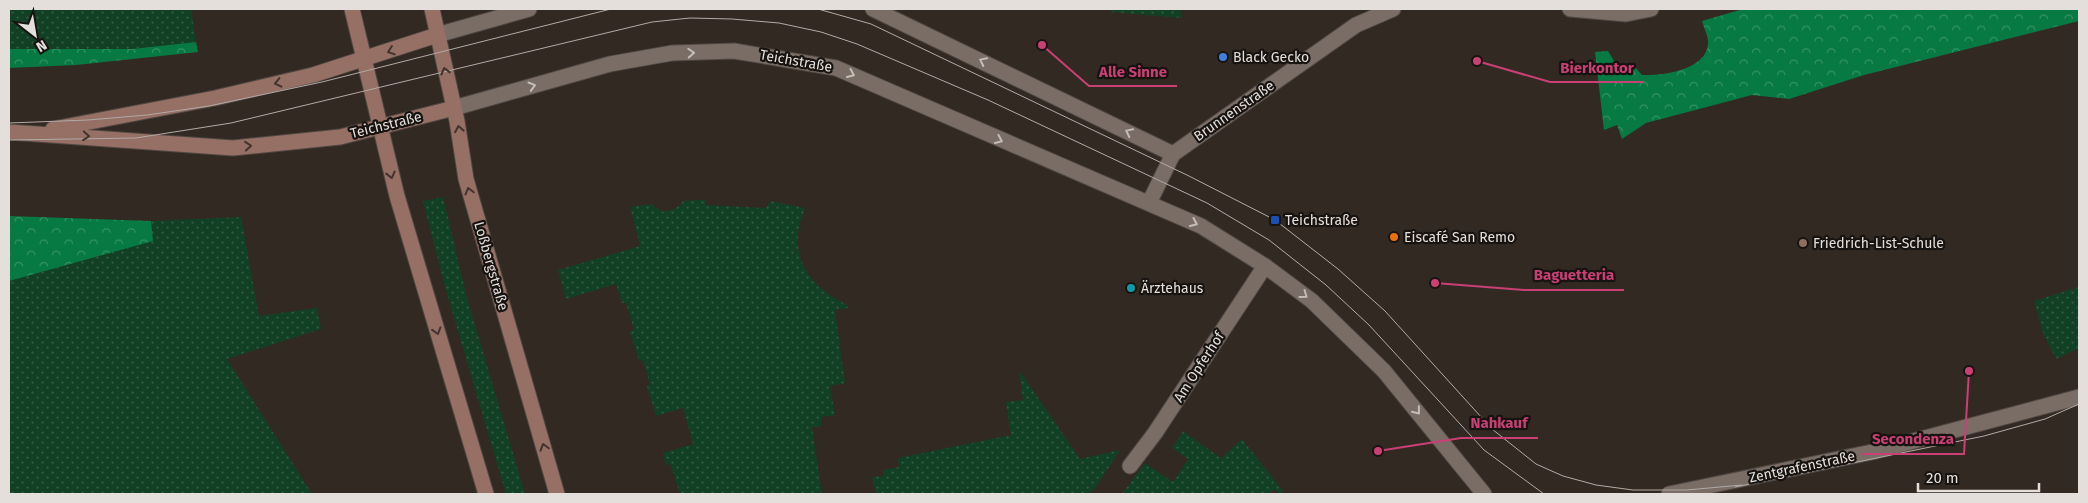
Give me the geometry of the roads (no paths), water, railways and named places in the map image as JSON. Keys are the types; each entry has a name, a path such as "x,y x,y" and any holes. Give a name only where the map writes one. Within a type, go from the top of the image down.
{"main road":[{"path":"352,9 397,196 486,494"},
{"name":"Loßbergstraße","path":"432,9 454,108 471,198 558,494"},
{"name":"Teichstraße","path":"38,132 133,112 215,98 313,75 437,35"},
{"name":"Teichstraße","path":"9,132 38,132 233,148 309,141 380,128 454,108"}],"street":[{"name":"Teichstraße","path":"437,35 529,9"},
{"path":"873,9 1173,154"},
{"name":"Brunnenstraße","path":"1149,203 1173,154 1356,25 1393,9"},
{"path":"1570,9 1626,14 1651,9"},
{"name":"Teichstraße","path":"454,108 610,64 672,54 734,51 836,68 1042,159 1201,226 1265,266 1312,301 1384,371 1484,494"},
{"name":"Am Opferhof","path":"1130,466 1155,433 1265,266"},
{"name":"Zentgrafenstraße","path":"1669,494 1872,452 2079,397"}],"tram line":[{"path":"9,123 88,120 147,115 209,106 322,82 611,9"},
{"path":"818,9 871,24 1189,176 1275,220 1338,269 1385,311 1492,429 1536,464 1563,476 1596,485 1633,490 1687,490 1742,485"},
{"path":"9,140 136,138 231,123 652,22 690,18 732,19 779,23 821,32 857,44 988,100 1207,203 1269,240 1326,285 1369,325 1484,450 1544,494"},
{"path":"1735,487 1984,436 2045,419 2079,404"}],"place":[{"name":"Alle Sinne","path":"1042,45"},
{"name":"Black Gecko","path":"1223,57"},
{"name":"Bierkontor","path":"1477,61"},
{"name":"Teichstraße","path":"1275,220"},
{"name":"Eiscafé San Remo","path":"1394,237"},
{"name":"Friedrich-List-Schule","path":"1803,243"},
{"name":"Baguetteria","path":"1435,283"},
{"name":"Ärztehaus","path":"1131,288"},
{"name":"Secondenza","path":"1969,371"},
{"name":"Nahkauf","path":"1378,451"}]}
